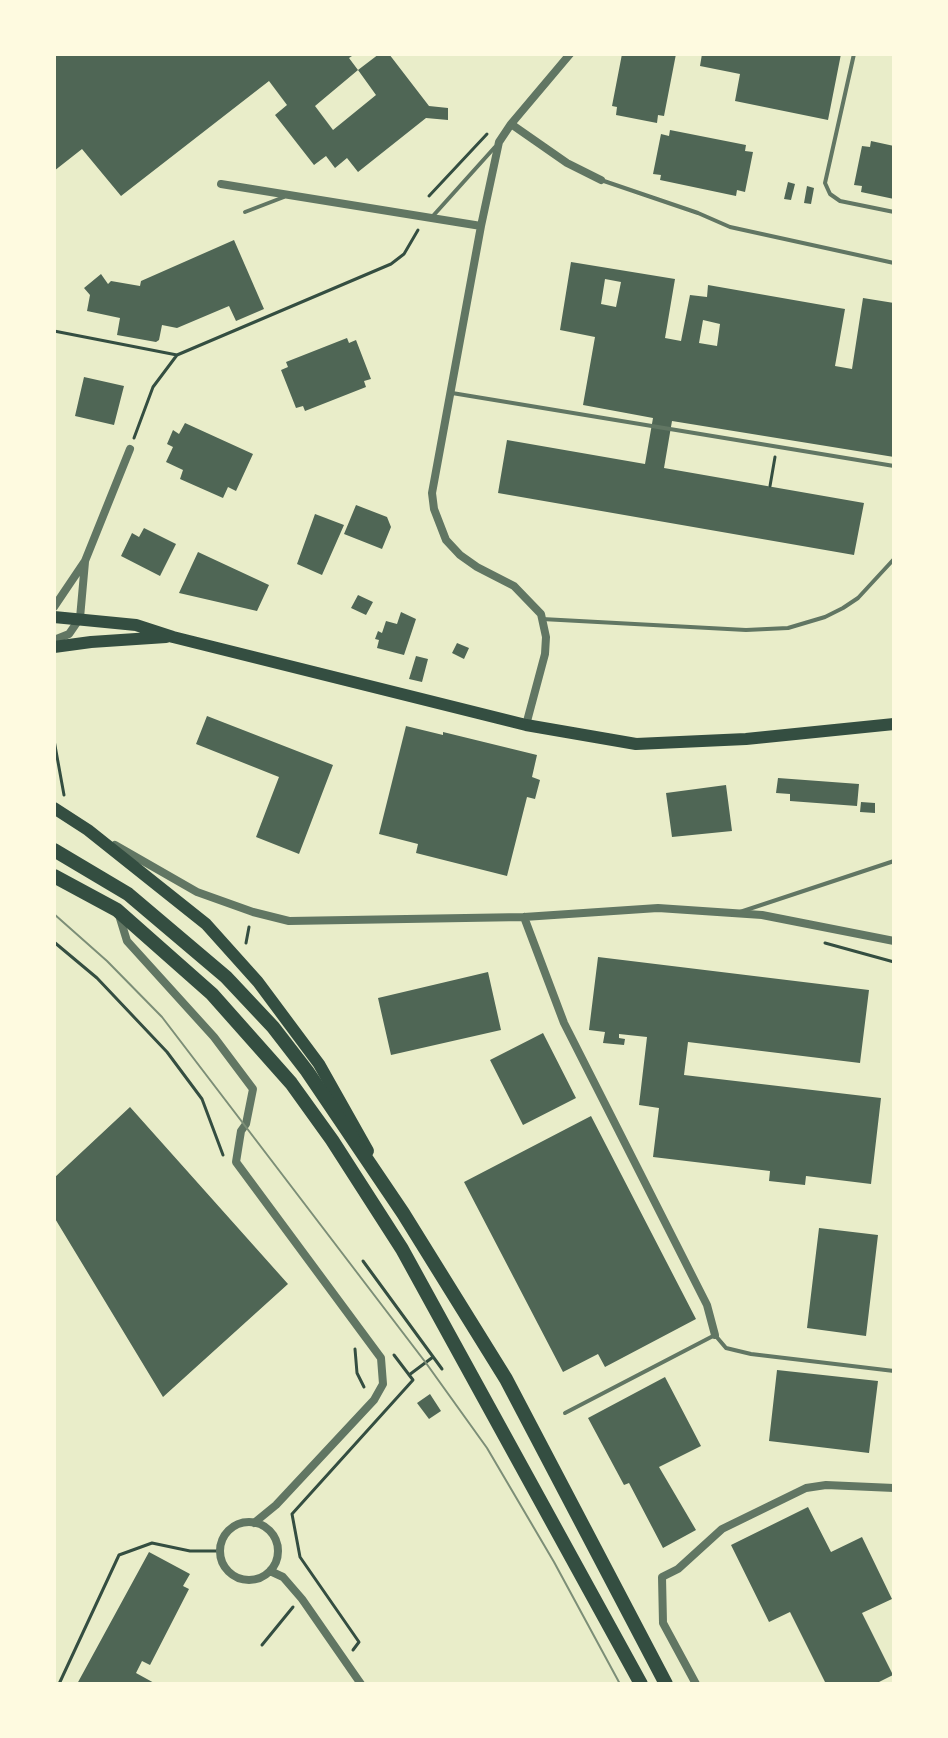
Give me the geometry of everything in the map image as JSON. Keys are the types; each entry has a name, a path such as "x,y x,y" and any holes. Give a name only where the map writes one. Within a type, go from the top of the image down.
{"main road":[{"path":"54,617 136,625 173,637 526,725 636,744 746,739 894,724"},
{"path":"54,647 173,637"},
{"path":"54,808 88,830 206,924 258,982 319,1064 403,1213"},
{"path":"54,850 128,894 226,977 273,1027 307,1071 403,1213 506,1379 666,1684"},
{"path":"54,865 117,910 212,994 291,1083 332,1140 402,1249 641,1684"},
{"path":"54,876 117,910"}],"street":[{"path":"526,725 545,654 546,637 542,619 531,601 514,586 477,567 446,540 434,509 432,493 499,142 570,54"},
{"path":"511,124 567,163 601,180"},
{"path":"221,184 481,226"},
{"path":"54,607 85,561 130,449"},
{"path":"54,640 69,634 80,618 85,561"},
{"path":"88,830 197,892 244,910 289,921 524,917 658,908 762,915 894,941"},
{"path":"117,910 127,941 214,1037 253,1089 236,1162 381,1358 383,1384 374,1400 276,1505 254,1523"},
{"path":"524,917 564,1023 707,1305 715,1335"},
{"path":"696,1684 663,1623 662,1577 678,1569 722,1529 806,1488 826,1485 894,1488"},
{"path":"254,1523 269,1531 277,1543 277,1558 270,1571 255,1579 238,1578 225,1567 220,1551 225,1535 231,1529 238,1524 254,1523"},
{"path":"270,1571 283,1577 302,1599 361,1684"},
{"path":"346,1684 353,1672"}],"lane":[{"path":"854,54 825,183 830,194 840,201 894,212"},
{"path":"432,217 499,142"},
{"path":"601,180 730,227 894,263"},
{"path":"245,212 290,195"},
{"path":"450,393 894,466"},
{"path":"542,619 746,630 788,628 843,608 858,598 894,559"},
{"path":"736,913 894,861"},
{"path":"565,1413 715,1335 726,1348 751,1354 894,1371"}],"path":[{"path":"429,196 491,130 511,124"},
{"path":"130,449 153,387 177,355 391,264 404,254 418,230"},
{"path":"54,331 177,355"},
{"path":"770,486 777,446"},
{"path":"54,740 65,798"},
{"path":"813,940 894,962"},
{"path":"363,1261 442,1369"},
{"path":"345,1660 359,1642 300,1557 292,1514 413,1380 409,1375 433,1357"},
{"path":"59,1684 119,1555 152,1543 190,1551 220,1551"},
{"path":"311,1591 319,1585"},
{"path":"262,1645 293,1607"}],"building":[{"path":"54,54 355,54 349,58 358,70 379,54 389,54 429,106 448,108 448,120 426,118 358,172 347,158 335,168 326,156 314,165 275,115 287,105 269,81 121,196 82,149 54,171","holes":["358,70 376,95 333,130 315,106"]},
{"path":"622,54 676,54 664,116 658,115 657,123 616,115 617,107 612,106"},
{"path":"702,54 841,54 828,120 735,101 740,74 700,66"},
{"path":"670,130 746,145 745,151 753,152 745,192 737,190 736,196 660,180 661,175 653,174 661,134 669,136"},
{"path":"871,141 894,146 894,199 861,192 862,186 854,185 862,146 870,147"},
{"path":"788,182 795,184 791,200 784,199"},
{"path":"807,186 814,188 811,204 804,203"},
{"path":"234,240 264,309 236,321 229,306 177,328 162,325 156,342 117,335 120,318 87,311 90,295 84,288 101,274 108,284 111,281 140,286 141,281"},
{"path":"571,262 675,279 665,338 681,341 690,295 707,297 708,285 845,309 835,366 852,369 863,298 894,303 894,457 672,421 664,468 864,503 854,555 498,493 507,440 645,464 653,418 583,405 595,337 560,330","holes":["605,279 621,282 616,307 601,304","703,320 720,324 717,346 699,343"]},
{"path":"347,338 349,343 356,340 371,379 364,381 366,387 305,411 303,406 296,408 281,370 288,367 286,362"},
{"path":"84,377 124,386 114,425 75,416"},
{"path":"185,423 253,454 236,491 228,487 223,498 180,479 183,470 166,462 173,447 167,444 173,430 179,434"},
{"path":"356,505 387,517 391,527 382,549 344,534"},
{"path":"315,514 344,525 322,575 297,564"},
{"path":"144,528 176,544 160,576 121,556 132,533 139,537"},
{"path":"198,552 269,585 257,611 179,593"},
{"path":"358,595 373,602 366,615 351,608"},
{"path":"401,612 416,619 404,655 377,648 379,640 375,639 378,631 382,633 386,621 397,624"},
{"path":"457,643 469,648 464,659 452,653"},
{"path":"416,656 428,659 422,682 409,679"},
{"path":"207,716 333,765 299,854 256,837 279,777 196,744"},
{"path":"406,726 537,755 532,777 540,780 535,799 527,797 507,876 416,853 418,844 379,834"},
{"path":"778,778 859,784 857,806 790,801 790,794 776,793"},
{"path":"726,785 732,831 672,837 666,793"},
{"path":"861,802 875,803 875,813 860,812"},
{"path":"598,957 869,990 860,1063 688,1042 684,1075 881,1098 871,1184 806,1176 805,1185 769,1181 770,1171 653,1157 659,1108 639,1105 647,1037 619,1034 619,1038 625,1039 624,1045 603,1043 605,1032 589,1030"},
{"path":"488,972 501,1030 391,1055 378,998"},
{"path":"543,1033 576,1098 523,1125 490,1060"},
{"path":"130,1107 288,1284 163,1397 54,1217 54,1178"},
{"path":"591,1116 696,1319 605,1367 598,1354 563,1372 464,1182"},
{"path":"819,1228 878,1235 866,1336 807,1328"},
{"path":"777,1370 878,1381 869,1453 769,1441"},
{"path":"665,1377 701,1446 659,1467 696,1530 663,1548 629,1483 624,1485 588,1418"},
{"path":"430,1394 441,1411 429,1419 417,1403"},
{"path":"808,1507 831,1552 862,1537 892,1599 862,1613 893,1675 875,1684 826,1684 790,1612 769,1622 731,1545"},
{"path":"149,1552 190,1574 183,1586 189,1589 150,1665 142,1661 136,1673 156,1684 77,1684"}],"tram line":[{"path":"54,914 107,961 162,1017 426,1363 487,1448 620,1684"}]}
